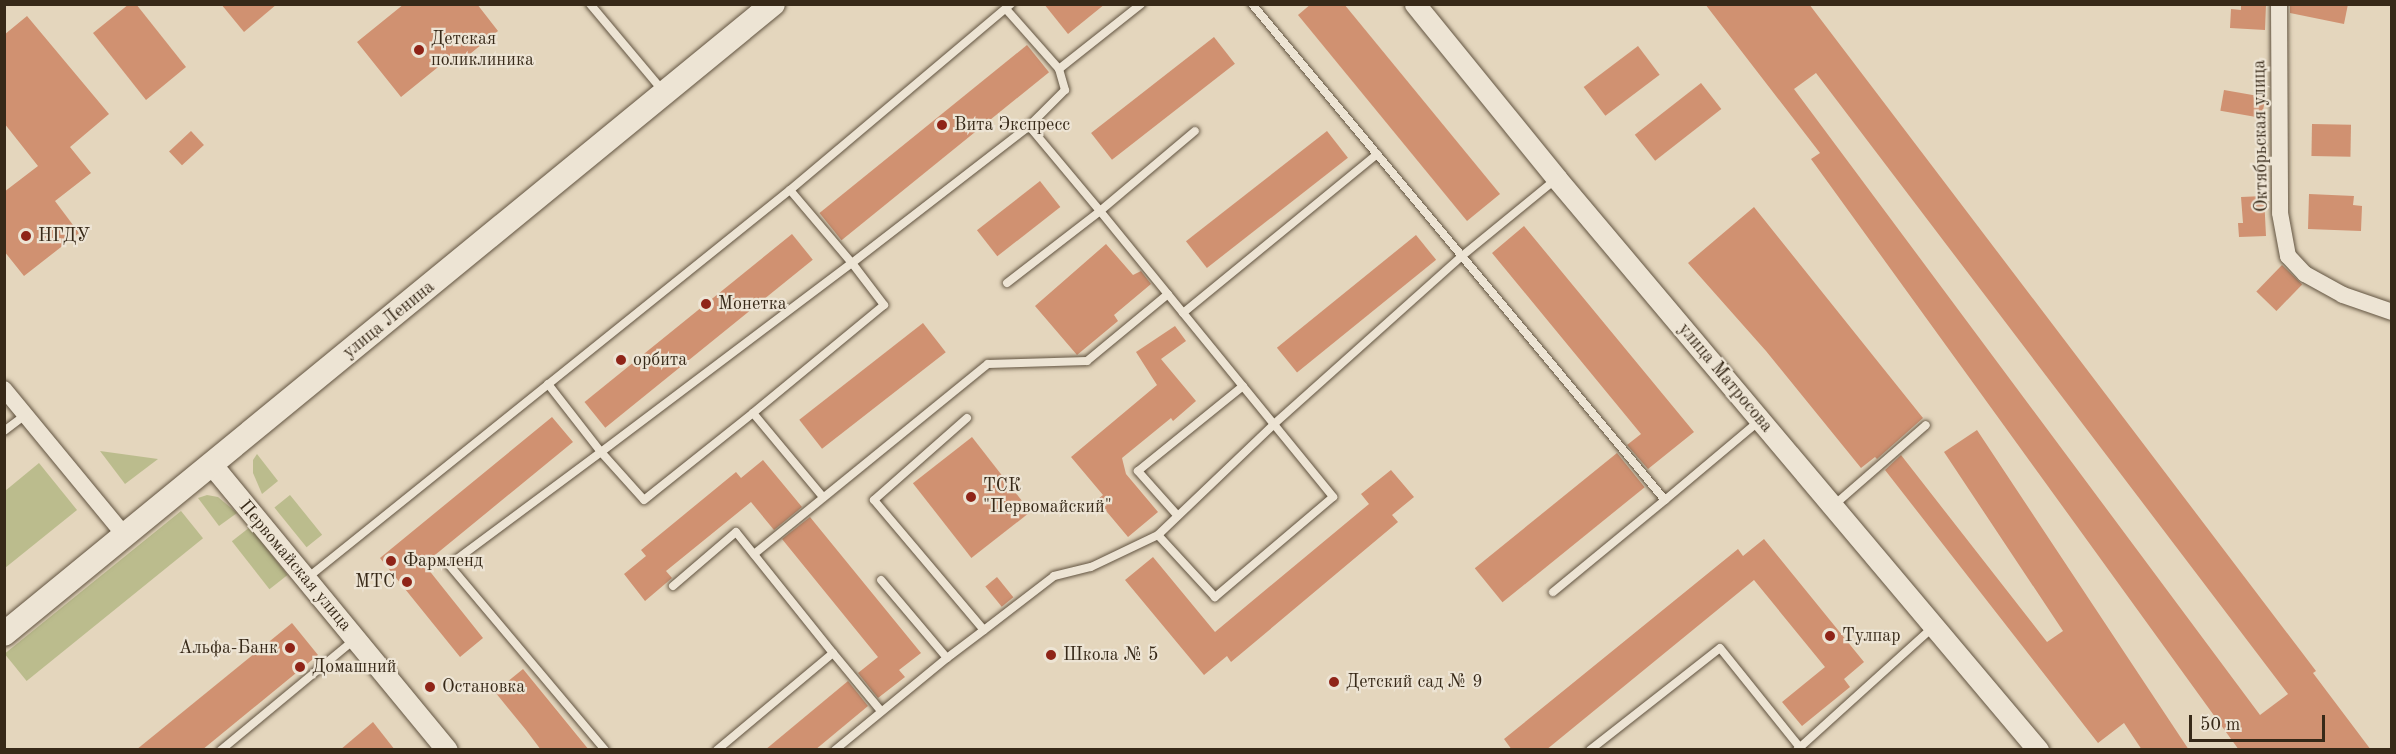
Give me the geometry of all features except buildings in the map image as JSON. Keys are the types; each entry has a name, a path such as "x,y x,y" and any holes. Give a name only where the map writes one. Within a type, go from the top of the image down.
{"main road":[{"name":"улица Ленина","path":"4,634 773,4"}],"street":[{"name":"улица Матросова","path":"1415,4 1557,179 2038,750"},
{"name":"Октябрьская улица","path":"2279,4 2280,213 2288,256 2305,274 2343,295 2391,312"},
{"path":"4,389 125,536"},
{"name":"Первомайская улица","path":"212,465 447,750"}],"lane":[{"path":"590,4 665,94"},
{"path":"1059,69 1141,4"},
{"path":"1252,4 1665,500"},
{"path":"306,579 790,190 1008,7 1059,69 1065,90 1029,126 852,263 448,565 605,750"},
{"path":"1029,126 1333,497 1215,597 1158,535"},
{"path":"1007,283 1100,211 1195,131"},
{"path":"1183,313 1377,154"},
{"path":"835,750 947,658 1054,576 1091,567 1158,535 1176,515 1274,424 1462,256 1557,179"},
{"path":"548,384 601,452 644,500 753,413 884,305 852,263 790,190"},
{"path":"754,554 988,364 1087,361 1168,294"},
{"path":"1176,515 1138,471 1243,386"},
{"path":"753,413 824,497"},
{"path":"4,431 25,415"},
{"path":"967,418 874,500 984,630"},
{"path":"1553,592 1760,421"},
{"path":"1833,506 1926,425"},
{"path":"673,586 736,532 881,711"},
{"path":"881,580 947,658"},
{"path":"1590,750 1720,648 1800,749 1934,625"},
{"path":"221,750 355,639"},
{"path":"717,750 833,653"}],"green space":[{"path":"100,451 158,459 125,484"},
{"path":"257,454 278,481 262,494 253,473 253,460"},
{"path":"39,463 77,510 5,568 5,491"},
{"path":"207,495 218,497 237,513 219,526 198,498"},
{"path":"290,495 322,535 307,547 274,508"},
{"path":"181,511 203,538 27,681 5,654"},
{"path":"250,527 288,575 269,589 232,541"}],"place":[{"name":"Детская поликлиника","path":"419,50"},
{"name":"Вита Экспресс","path":"942,125"},
{"name":"НГДУ","path":"26,236"},
{"name":"Монетка","path":"706,304"},
{"name":"орбита","path":"621,360"},
{"name":"ТСК \"Первомайский\"","path":"971,497"},
{"name":"Фармленд","path":"391,561"},
{"name":"МТС","path":"407,582"},
{"name":"Тулпар","path":"1830,636"},
{"name":"Альфа-Банк","path":"290,648"},
{"name":"Школа № 5","path":"1051,655"},
{"name":"Домашний","path":"300,667"},
{"name":"Детский сад № 9","path":"1334,682"},
{"name":"Остановка","path":"430,687"}]}
